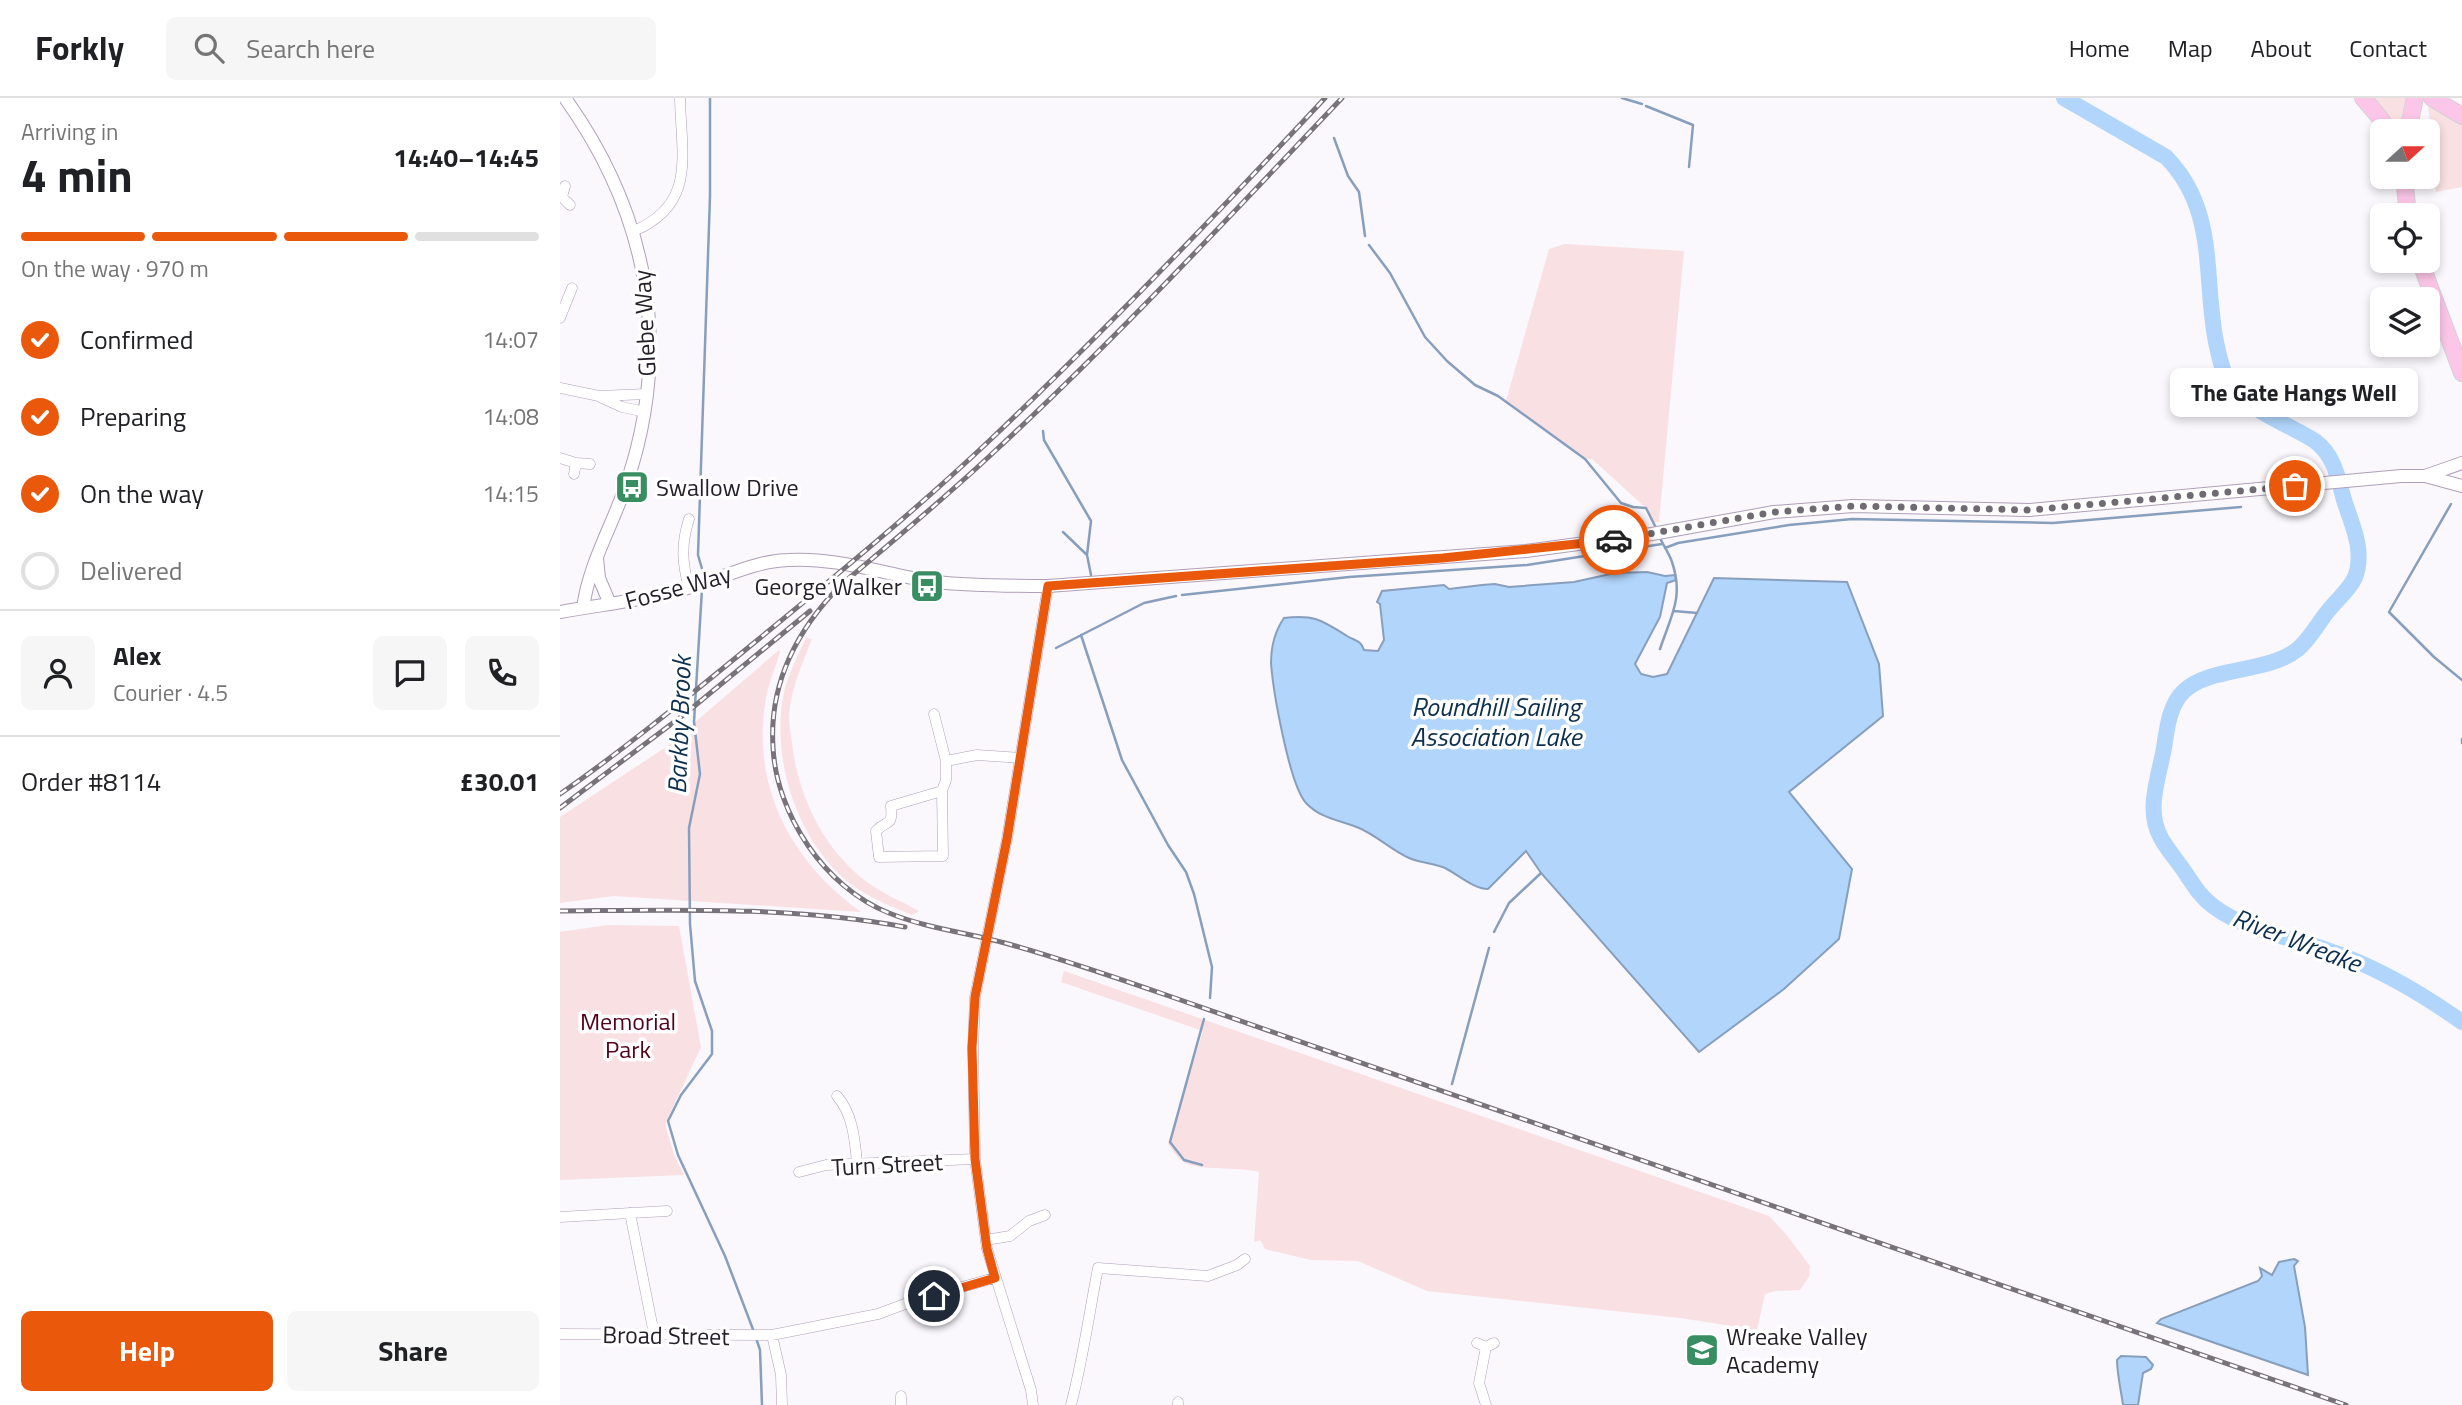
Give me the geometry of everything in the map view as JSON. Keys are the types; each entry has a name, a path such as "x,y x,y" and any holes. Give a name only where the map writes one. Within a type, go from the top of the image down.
{"highway":[{"path":"2363,98 2380,119"},
{"path":"2410,119 2414,98"},
{"path":"2439,102 2462,116"},
{"path":"2424,273 2462,373"}],"street":[{"name":"Glebe Way","path":"565,98 589,131 610,171 634,232 646,291 649,357 645,412 627,483 588,582 583,608"},
{"path":"634,232 655,220 672,204 677,195 682,179 680,98"},
{"path":"564,200 565,186"},
{"path":"560,318 572,288"},
{"path":"560,388 598,396 622,407 645,412"},
{"path":"598,396 647,394"},
{"path":"560,458 575,469 590,464"},
{"name":"Fosse Way","path":"560,612 699,585 769,562 810,559 933,581 1048,586 1464,556 1652,534 1774,512 1806,509 1853,506 2030,510 2425,476 2462,463"},
{"name":"Fosse Way","path":"2425,476 2462,486"},
{"path":"689,519 682,556 699,585"},
{"path":"597,558 603,590 610,604"},
{"path":"1033,1405 1031,1390 995,1278 986,1240 975,1159 972,1048 975,997 1007,839 1048,586"},
{"path":"934,714 946,761 946,780 942,791 943,856 880,857 876,831 890,823 891,806 942,791"},
{"path":"946,761 977,755 1020,758"},
{"path":"838,1096 845,1104 854,1134 858,1163"},
{"name":"Turn Street","path":"799,1172 825,1165 975,1159"},
{"path":"560,1217 667,1211"},
{"path":"630,1213 654,1334"},
{"path":"986,1240 1010,1237 1029,1221 1045,1215"},
{"path":"1072,1405 1084,1354 1098,1268 1208,1276 1237,1265 1245,1259"},
{"name":"Broad Street","path":"560,1334 772,1335 878,1314 913,1301 995,1278"},
{"path":"772,1335 781,1375 782,1405"},
{"path":"1485,1344 1479,1383 1486,1405"}],"green space":[{"path":"2373,98 2406,98 2406,119 2390,119"},
{"path":"2428,103 2462,122 2462,187 2436,192 2436,189 2440,189 2440,119 2429,119"},
{"path":"1565,244 1684,251 1659,522 1654,523 1646,508 1592,459 1585,459 1506,401 1549,249"},
{"path":"806,638 812,639 795,686 789,716 795,762 806,800 824,835 848,866 876,888 919,911 912,915 865,894 838,873 820,852 793,800 785,772 781,715 785,688"},
{"path":"779,650 767,693 763,726 764,758 770,788 780,817 813,869 861,912 614,896 560,903 560,817 666,747"},
{"name":"Memorial Park","path":"608,925 679,926 701,1047 665,1124 674,1155 684,1175 560,1180 560,932"},
{"path":"1064,971 1769,1216 1810,1266 1809,1277 1800,1290 1765,1294 1757,1330 1680,1318 1427,1291 1358,1261 1311,1260 1265,1249 1260,1240 1254,1242 1259,1172 1198,1167 1180,1160 1168,1144 1203,1031 1061,982"}],"water":[{"name":"Roundhill Sailing Association Lake","path":"1615,573 1675,575 1676,580 1667,583 1660,617 1635,664 1641,674 1653,677 1667,674 1714,578 1847,582 1879,664 1883,716 1789,792 1852,869 1839,939 1784,989 1699,1052 1541,873 1526,851 1488,889 1483,888 1445,868 1409,858 1365,831 1324,816 1306,803 1288,757 1272,676 1273,645 1284,618 1304,617 1318,620 1357,641 1364,650 1378,651 1384,640 1380,604 1377,602 1382,591 1444,585 1449,589 1495,584 1509,587 1574,582"},
{"path":"2294,1259 2298,1261 2294,1266 2305,1327 2308,1375 2157,1323 2161,1319 2258,1281 2262,1276 2260,1268 2272,1275 2279,1262"},
{"path":"2121,1356 2146,1357 2153,1365 2143,1373 2138,1405 2123,1405 2117,1365"}],"waterway":[{"name":"Barkby Brook","path":"705,579 698,555 710,196 710,98"},
{"path":"1622,98 1642,104"},
{"name":"River Wreake","path":"2064,98 2166,157 2183,177 2201,221 2216,342 2229,383 2247,401 2322,447 2337,476 2358,547 2358,569 2352,584 2298,649 2271,663 2208,677 2195,683 2179,697 2170,718 2155,793 2156,827 2166,846 2200,893 2225,914 2253,927 2363,964 2414,991 2462,1022"},
{"path":"1646,106 1693,125 1689,167"},
{"path":"1334,138 1348,176 1359,192 1365,236"},
{"path":"1369,245 1390,273 1425,337 1447,361 1475,385 1498,396 1585,459 1621,503 1646,508 1657,530"},
{"path":"1043,431 1044,440 1091,521 1087,555 1091,575"},
{"path":"2451,504 2389,612 2434,657 2462,680"},
{"path":"1665,548 1678,543 1789,525 1852,519 2053,523 2241,507"},
{"path":"1063,532 1087,555"},
{"path":"1659,536 1672,562 1677,586 1675,606 1660,649"},
{"path":"1182,595 1349,577 1527,565 1662,544"},
{"name":"Barkby Brook","path":"702,589 694,722 700,774 689,828 690,924 695,981 712,1031 712,1054 681,1095 668,1121 678,1155 725,1256 754,1332"},
{"path":"1056,648 1144,603 1176,596"},
{"path":"1674,611 1697,613"},
{"path":"1081,635 1122,760 1168,845 1186,872 1194,894 1212,967 1210,998"},
{"path":"1494,932 1509,903 1541,873"},
{"path":"1452,1084 1489,948"},
{"path":"1202,1165 1184,1160 1170,1142 1204,1019"},
{"name":"Barkby Brook","path":"756,1338 760,1350 762,1405"}],"railway":[{"path":"560,794 711,678 961,467 1118,315 1325,98"},
{"path":"834,591 956,487 1040,409 1171,278 1342,98"},
{"path":"840,586 811,621 789,659 776,701 773,747 783,798 808,846 844,886 866,901 904,918 1012,945 1130,983 2346,1405"},
{"path":"560,808 686,713 810,611"},
{"path":"560,911 777,912 905,927"}],"way so far":[{"path":"1614,540 1796,510 1853,506 2030,510 2295,486"}],"place":[{"name":"The Gate Hangs Well","path":"2295,486"},
{"name":"Swallow Drive","path":"632,487"},
{"name":"George Walker","path":"927,586"},
{"name":"Wreake Valley Academy","path":"1702,1350"}],"route":[{"path":"934,1296 995,1278 987,1249 975,1159 972,1048 975,997 1007,839 1048,586 1443,558 1614,540"}]}
